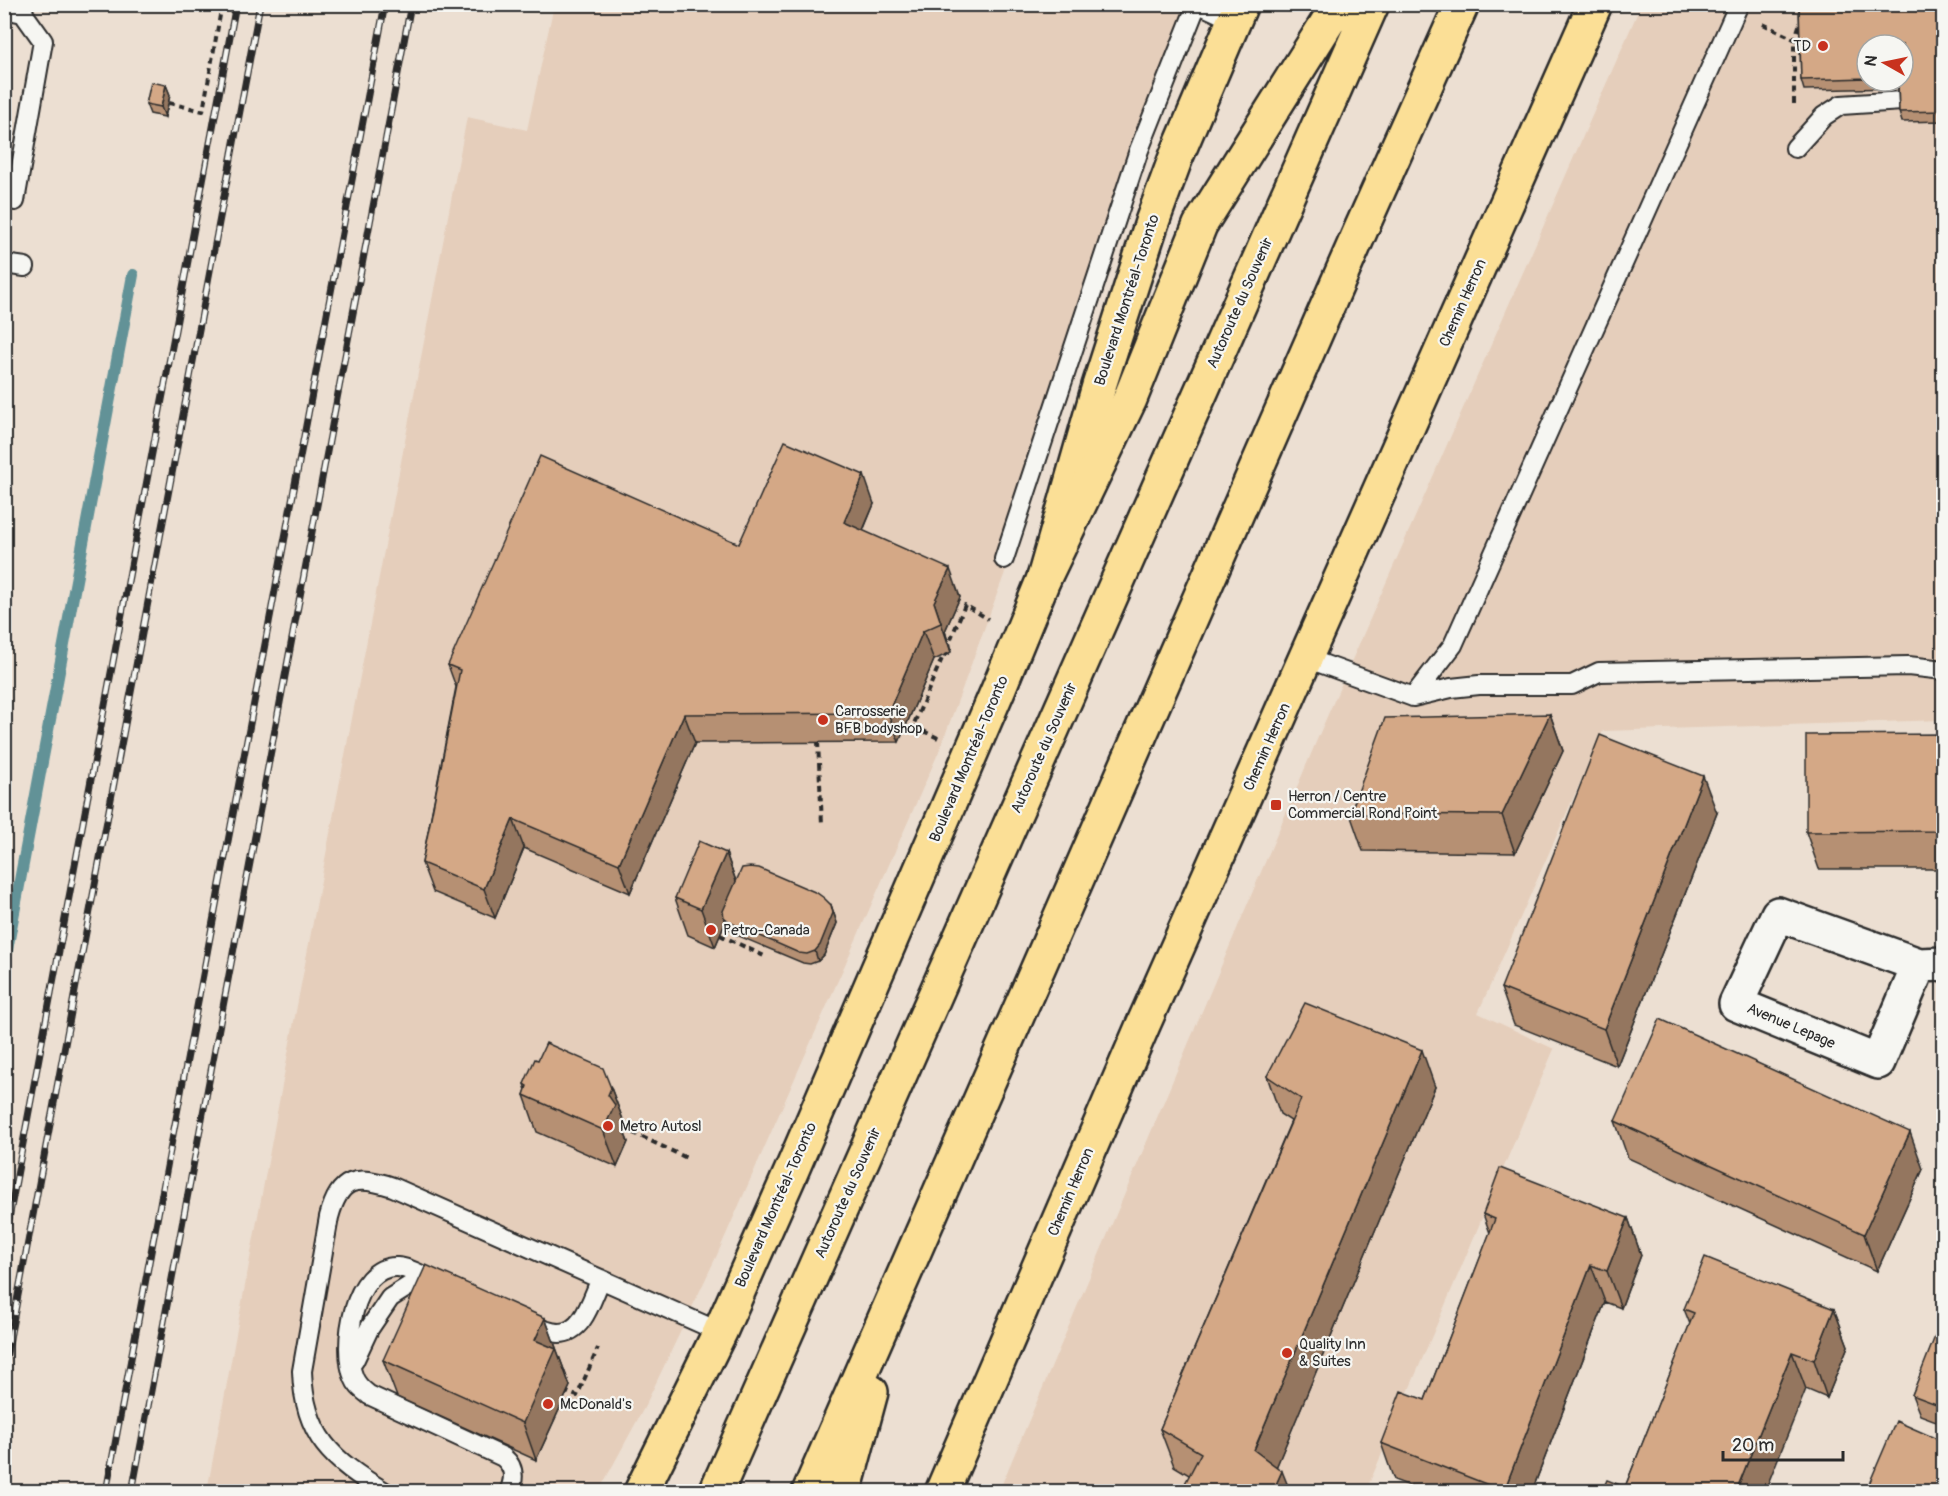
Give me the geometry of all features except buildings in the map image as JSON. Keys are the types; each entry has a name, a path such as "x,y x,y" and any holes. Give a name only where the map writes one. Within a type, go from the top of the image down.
{"main road":[{"path":"1044,578 1130,399 1200,225 1339,4"},
{"name":"Autoroute du Souvenir","path":"716,1491 1372,4"},
{"path":"809,1491 1362,227 1462,4"},
{"name":"Chemin Herron","path":"942,1491 1143,1025 1594,4"},
{"name":"Boulevard Montréal-Toronto","path":"641,1491 720,1332 927,856 1044,578 1099,386 1152,222 1176,157 1238,12"},
{"path":"844,1491 899,1289"}],"street":[{"name":"Avenue Lepage","path":"1778,914 1931,965 1878,1062 1736,1004 1778,914"}],"lane":[{"path":"1004,559 1139,150 1198,4 1238,12"},
{"path":"1413,697 1453,645 1738,4"},
{"path":"4,9 23,9 43,41 15,201 4,199"},
{"path":"1795,148 1824,116 1841,105 1902,101"},
{"path":"4,264 25,267"},
{"path":"1306,658 1413,697 1451,688 1479,685 1572,685 1599,672 1908,666 1944,670"},
{"path":"385,1491 345,1466 325,1446 306,1411 303,1392 302,1371 309,1323 329,1217 338,1192 345,1186 363,1180 393,1187 720,1332"},
{"path":"462,1295 396,1267 372,1277 361,1294 351,1318 349,1359 351,1369 360,1388 369,1395 503,1457 510,1463 513,1470 509,1491"},
{"path":"351,1369 364,1338 390,1298 423,1277"},
{"path":"506,1314 549,1331 559,1333 571,1330 580,1323 601,1279"}],"path":[{"path":"169,103 203,111 222,4"},
{"path":"1794,114 1794,40 1802,17"},
{"path":"1760,23 1803,43"},
{"path":"960,597 965,605 994,622"},
{"path":"939,738 913,726 943,656 951,652 949,643 965,605"},
{"path":"818,742 822,824"},
{"path":"720,936 764,956"},
{"path":"623,1128 688,1159"},
{"path":"563,1401 567,1392 577,1396 599,1345"}],"shaded area":[{"path":"554,5 1207,5 1164,102 1029,507 940,749 717,1255 645,1406 599,1491 207,1491 292,1032 467,117 527,130"},
{"path":"1641,5 1943,5 1943,720 1603,731 1478,1013 1554,1049 1366,1491 999,1491 1322,728"}],"waterway":[{"path":"4,966 133,275"}],"railway":[{"path":"4,1245 236,4"},
{"path":"4,1370 260,4"},
{"path":"106,1492 385,4"},
{"path":"132,1492 411,4"}],"place":[{"name":"TD","path":"1823,46"},
{"name":"Carrosserie BFB bodyshop","path":"823,720"},
{"name":"Herron / Centre Commercial Rond Point","path":"1276,805"},
{"name":"Petro-Canada","path":"711,930"},
{"name":"Metro Autosl","path":"608,1126"},
{"name":"Quality Inn & Suites","path":"1287,1353"},
{"name":"McDonald's","path":"548,1404"}]}
